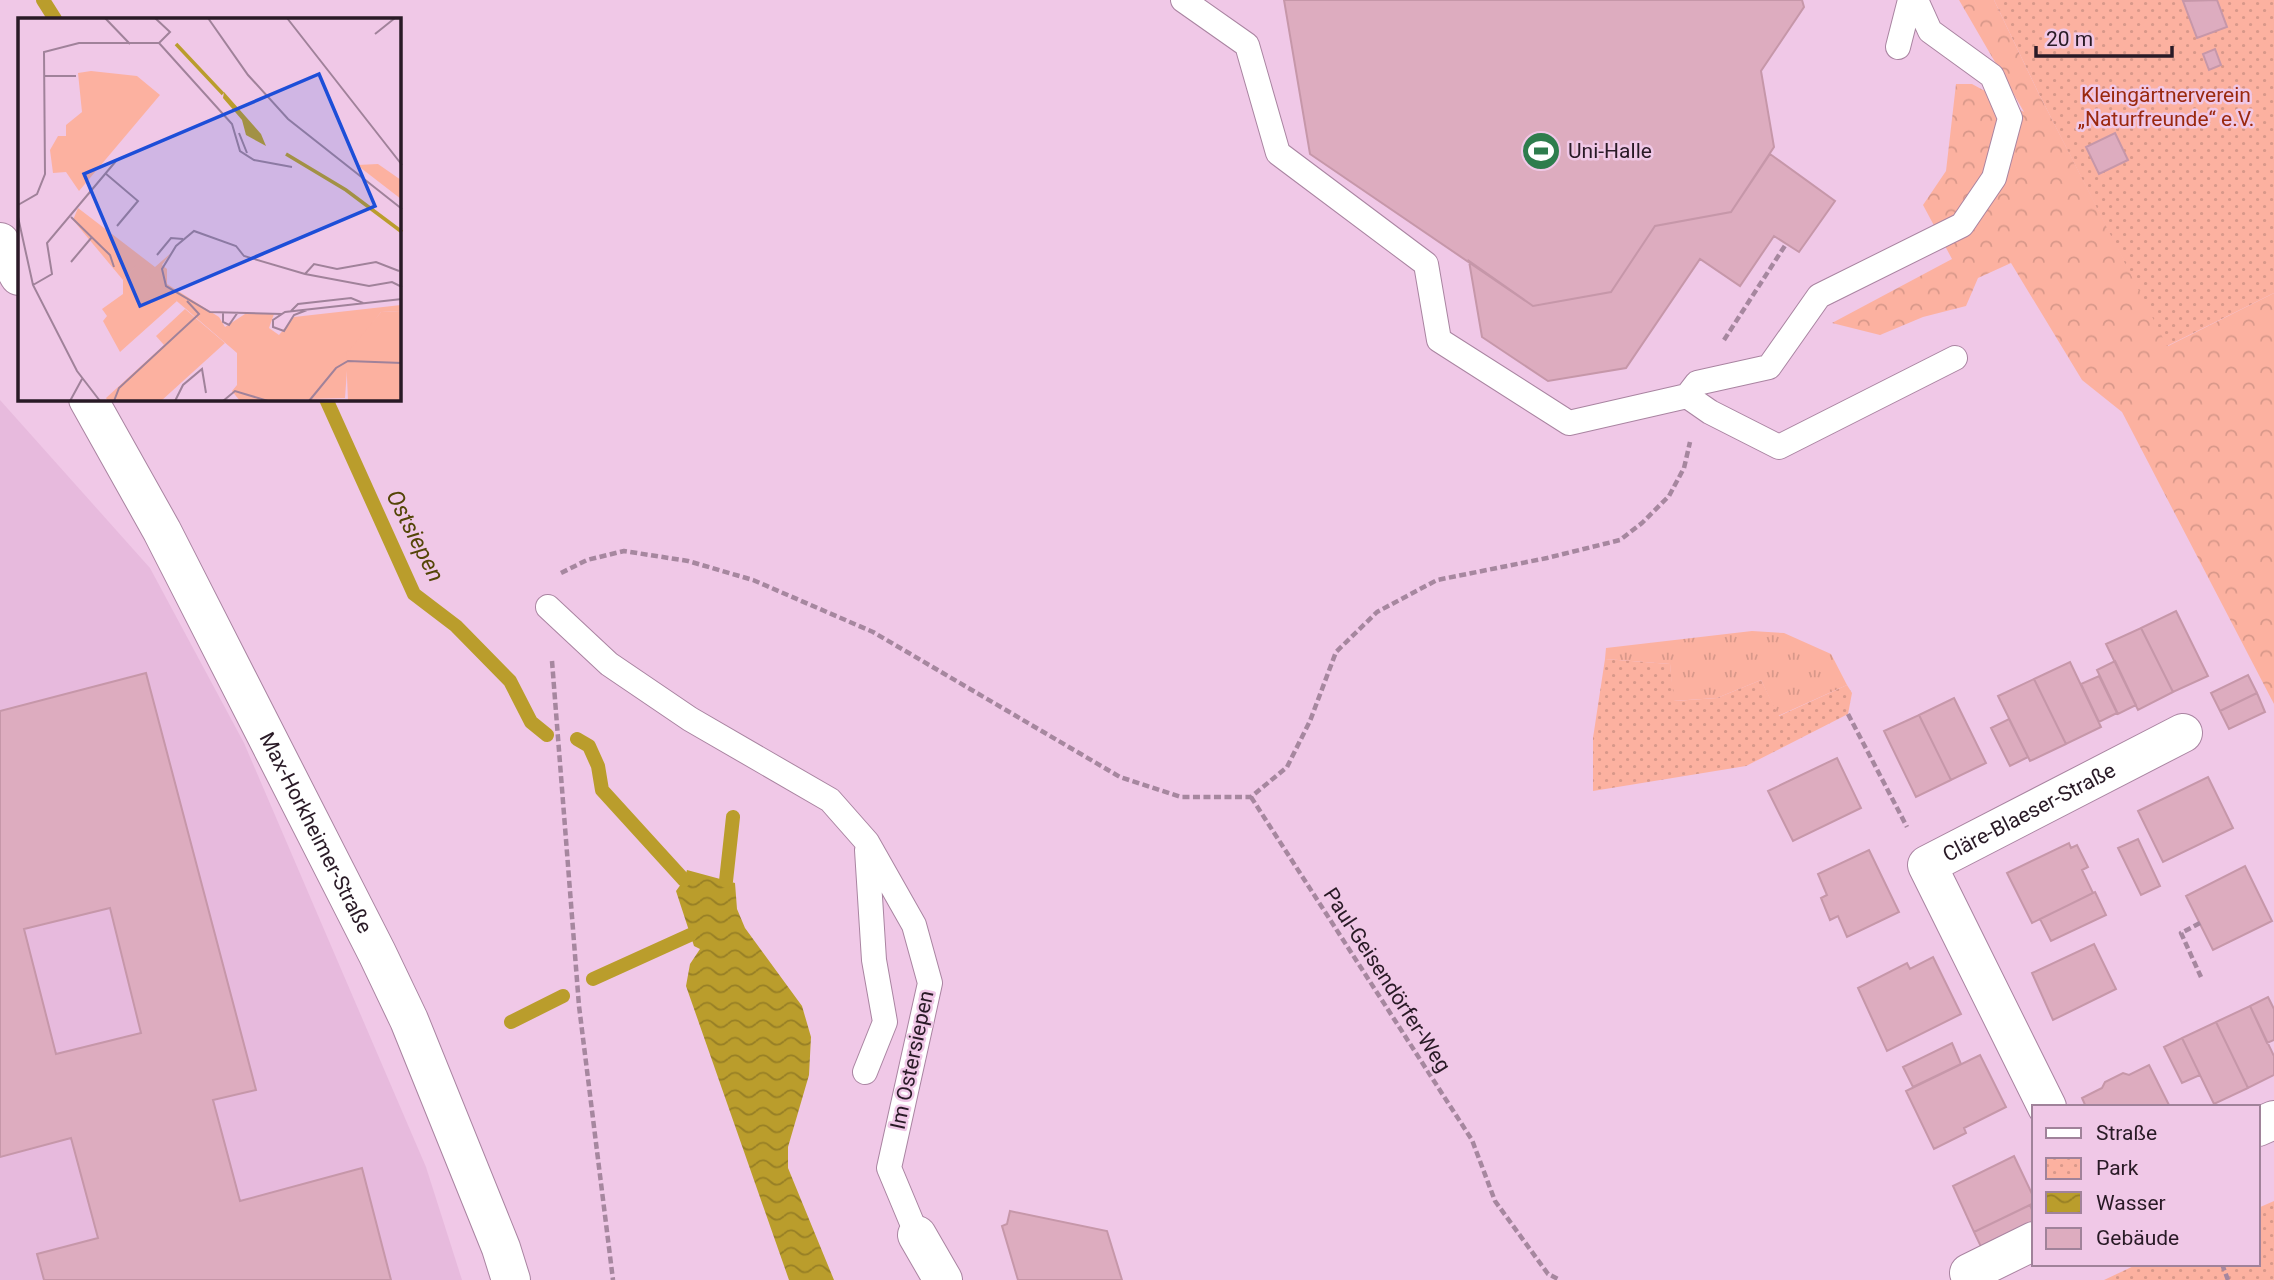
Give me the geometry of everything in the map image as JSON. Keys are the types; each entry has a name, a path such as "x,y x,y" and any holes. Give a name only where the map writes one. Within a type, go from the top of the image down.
{"street":[{"path":"0,242 18,274"},
{"name":"Max-Horkheimer-Straße","path":"89,401 162,531 398,998 501,1248 511,1280"},
{"name":"Cläre-Blaeser-Straße","path":"2046,1105 1927,865 2183,733"},
{"name":"Im Ostersiepen","path":"916,1234 943,1280"},
{"path":"1969,1273 2032,1242"}],"lane":[{"path":"1183,0 1247,45 1278,153 1426,264 1439,340 1569,423 1687,396 1697,383 1769,367 1819,296 1962,225 1994,178 2010,118 1992,76 1930,31 1916,0"},
{"path":"1898,47 1910,0"},
{"path":"1687,396 1710,412 1779,447 1955,358"},
{"name":"Im Ostersiepen","path":"548,607 609,664 690,719 830,800 867,842 914,925 930,984 889,1168 916,1234"},
{"name":"Im Ostersiepen","path":"865,1072 885,1022 874,960 867,842"}],"path":[{"path":"1752,294 1786,244"},
{"path":"554,577 587,560 624,551 688,561 753,580 873,632 1120,777 1181,797 1251,797 1287,767 1310,721 1336,652 1377,612 1437,580 1620,540 1642,523 1669,496 1684,468 1691,439 1687,396"},
{"path":"1848,714 1927,865"},
{"path":"559,751 579,1006 613,1280"},
{"name":"Paul-Geisendörfer-Weg","path":"1251,797 1472,1140 1495,1201 1548,1274 1560,1280"},
{"path":"2200,923 2181,933 2201,977"}],"shaded area":[{"path":"0,400 150,568 244,743 426,1167 462,1280 0,1280"}],"green space":[{"path":"1959,0 1994,0 2168,346 2274,293 2274,704 2122,412 2082,380 2011,263 1978,278 1966,306 1923,317 1880,335 1832,323 1952,259 1923,205 1946,171 1956,84 1972,84 2024,112"},
{"name":"Kleingärtnerverein „Naturfreunde“ e.V.","path":"1994,0 2274,0 2274,293 2167,346"},
{"path":"1752,631 1784,633 1831,654 1847,685 1778,716 1761,680 1717,698 1673,701 1670,664 1605,659 1606,648"},
{"path":"1605,659 1670,664 1674,701 1717,698 1761,680 1779,716 1847,685 1852,693 1848,714 1746,766 1593,791 1593,738"},
{"path":"2274,1201 2274,1280 2104,1280 2134,1266 2260,1266 2260,1207"}],"water":[{"path":"687,870 735,883 737,909 745,928 802,1006 811,1037 809,1075 788,1147 788,1168 834,1280 789,1280 686,986 690,964 700,949 694,946 676,891"}],"building":[{"name":"Uni-Halle","path":"1284,0 1802,0 1804,7 1761,71 1774,147 1731,212 1655,226 1611,292 1533,306 1310,154"},
{"path":"2217,0 2227,27 2197,38 2183,1"},
{"path":"2215,49 2221,65 2209,70 2203,54"},
{"path":"2115,133 2128,160 2099,174 2086,147"},
{"path":"1770,154 1835,201 1799,252 1774,236 1740,286 1700,259 1626,368 1548,381 1482,337 1469,261 1533,306 1611,292 1655,226 1731,212"},
{"path":"2176,611 2208,676 2173,692 2141,628"},
{"path":"2141,628 2173,692 2138,710 2106,644"},
{"path":"2115,661 2136,705 2118,714 2097,670"},
{"path":"2070,662 2101,727 2066,744 2034,679"},
{"path":"146,673 256,1090 213,1100 240,1201 362,1168 391,1280 44,1280 37,1254 98,1238 71,1138 0,1157 0,711","holes":["110,908 141,1033 56,1054 24,929"]},
{"path":"2248,675 2257,693 2220,711 2211,693"},
{"path":"2099,676 2117,713 2099,722 2081,684"},
{"path":"2034,679 2066,744 2030,761 1998,696"},
{"path":"2257,693 2265,712 2229,729 2220,711"},
{"path":"1954,698 1986,763 1951,780 1919,715"},
{"path":"1919,715 1951,780 1916,797 1884,731"},
{"path":"2009,719 2028,757 2010,766 1991,728"},
{"path":"1837,758 1861,808 1793,841 1768,791"},
{"path":"2208,777 2233,828 2163,862 2138,811"},
{"path":"2138,839 2160,886 2141,895 2118,848"},
{"path":"2069,843 2071,848 2077,845 2088,867 2082,870 2093,893 2032,923 2007,873"},
{"path":"1869,850 1899,912 1847,937 1838,916 1830,920 1821,898 1827,895 1818,874"},
{"path":"2245,866 2272,921 2213,950 2186,896"},
{"path":"2095,892 2106,915 2051,941 2040,919"},
{"path":"2094,944 2116,989 2053,1020 2032,973"},
{"path":"1933,957 1961,1014 1887,1051 1858,988 1907,963 1910,969"},
{"path":"2268,997 2274,1009 2274,1040 2267,1043 2250,1006"},
{"path":"2250,1006 2274,1056 2274,1075 2248,1088 2216,1022"},
{"path":"2216,1022 2248,1088 2214,1104 2182,1038"},
{"path":"2182,1038 2200,1075 2182,1083 2164,1047"},
{"path":"1952,1043 1961,1064 1913,1087 1903,1067"},
{"path":"1980,1055 2006,1107 1964,1128 1966,1133 1934,1149 1906,1091"},
{"path":"2149,1065 2169,1105 2085,1105 2082,1098 2102,1088 2105,1082 2123,1073 2129,1075"},
{"path":"2014,1156 2032,1194 2032,1204 1974,1232 1953,1186"},
{"path":"2030,1205 2032,1227 1983,1251 1974,1232"},
{"path":"1010,1211 1107,1231 1122,1280 1018,1280 1002,1226 1007,1224"}],"waterway":[{"name":"Ostsiepen","path":"43,0 54,18"},
{"name":"Ostsiepen","path":"327,401 414,594 456,626 510,681 531,722 547,735"},
{"name":"Ostsiepen","path":"577,739 589,746 598,766 602,790 684,880"},
{"path":"726,881 733,817"},
{"path":"593,979 690,935"},
{"path":"511,1022 563,996"}],"place":[{"name":"Uni-Halle","path":"1541,151"}]}
